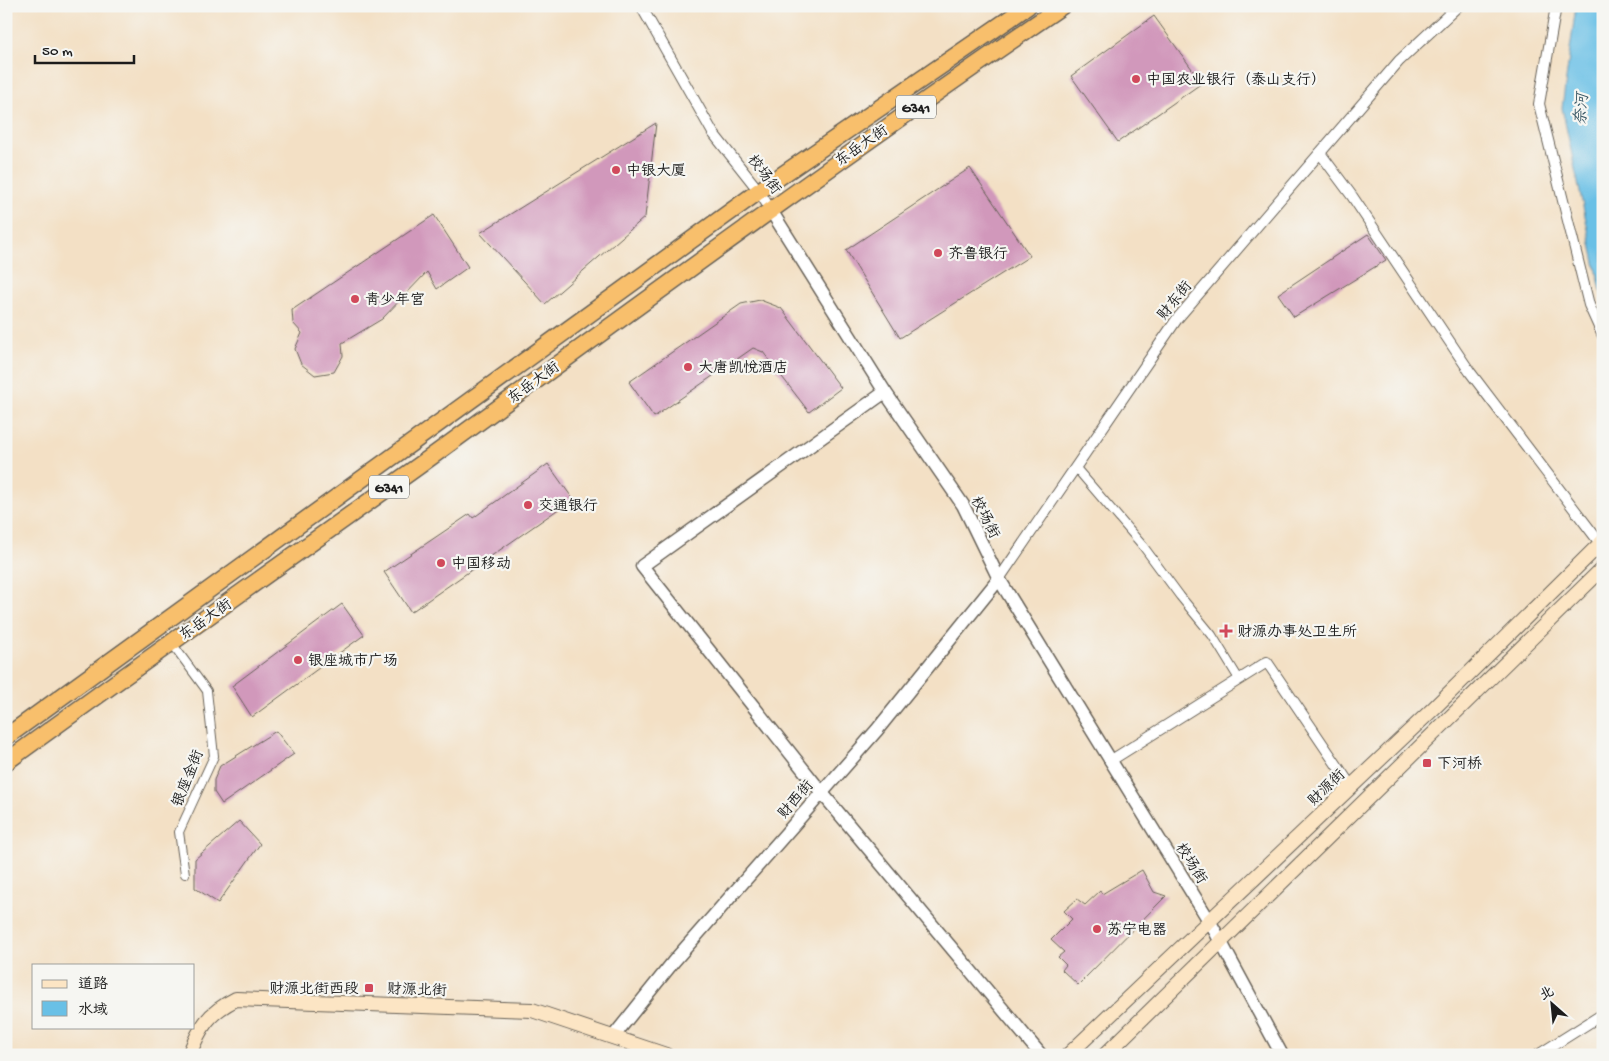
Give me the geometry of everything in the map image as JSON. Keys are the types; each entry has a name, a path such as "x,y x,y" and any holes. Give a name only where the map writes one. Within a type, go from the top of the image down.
{"highway":[{"name":"东岳大街","path":"6,737 759,191 1028,6"},
{"name":"东岳大街","path":"6,762 171,642 301,551 770,209 1062,6"}],"main road":[{"name":"财源街","path":"1068,1055 1434,708 1601,542"},
{"path":"1105,1055 1603,568"},
{"name":"财源北街","path":"189,1055 200,1027 220,1006 236,999 532,1010 666,1055"}],"street":[{"name":"校场街","path":"641,6 713,133 759,191 885,392 963,505 999,579 1210,922 1282,1055"},
{"name":"财东街","path":"999,579 1177,318 1399,61 1458,6"},
{"path":"1556,6 1539,104 1589,304 1603,336"},
{"path":"1320,153 1352,196 1470,372 1601,542"},
{"path":"885,392 642,566 822,793 1041,1055"},
{"path":"1076,468 1143,546 1212,635 1239,679"},
{"name":"财西街","path":"613,1037 674,961 877,730 999,579"},
{"name":"银座金街","path":"171,642 207,691 214,756 178,832 185,874"},
{"path":"1110,761 1267,662 1351,786"},
{"path":"1538,1055 1603,1014"}],"water":[{"name":"奈河","path":"1576,6 1603,6 1603,300 1562,108"}],"building":[{"name":"中国农业银行（泰山支行）","path":"1154,16 1202,83 1118,142 1071,76"},
{"name":"中银大厦","path":"656,123 645,217 545,304 480,233"},
{"name":"齐鲁银行","path":"970,168 1030,256 900,338 846,250"},
{"name":"青少年宫","path":"434,215 468,267 437,289 427,272 382,319 342,343 343,356 334,372 315,375 301,364 295,349 302,333 293,323 292,310"},
{"path":"1368,234 1386,260 1294,317 1278,294"},
{"name":"大唐凯悦酒店","path":"760,300 781,308 841,388 809,412 763,352 753,348 654,417 629,382 741,304"},
{"path":"548,464 573,499 411,612 384,572 470,514 473,518"},
{"name":"银座城市广场","path":"342,604 364,635 252,717 232,686"},
{"path":"276,731 294,754 222,804 214,792 214,780 220,766"},
{"path":"239,821 260,844 218,903 195,888 195,859"},
{"name":"苏宁电器","path":"1142,870 1154,892 1166,896 1078,985 1062,970 1066,965 1058,957 1064,952 1051,940 1072,919 1064,911 1077,899 1085,905 1100,891 1102,894"}],"place":[{"name":"中国农业银行（泰山支行）","path":"1136,79"},
{"name":"中银大厦","path":"616,170"},
{"name":"齐鲁银行","path":"938,253"},
{"name":"青少年宫","path":"355,299"},
{"name":"大唐凯悦酒店","path":"688,367"},
{"name":"交通银行","path":"528,505"},
{"name":"中国移动","path":"441,563"},
{"name":"财源办事处卫生所","path":"1226,631"},
{"name":"银座城市广场","path":"298,660"},
{"name":"下河桥","path":"1427,763"},
{"name":"苏宁电器","path":"1097,929"},
{"name":"财源北街西段","path":"369,988"}]}
